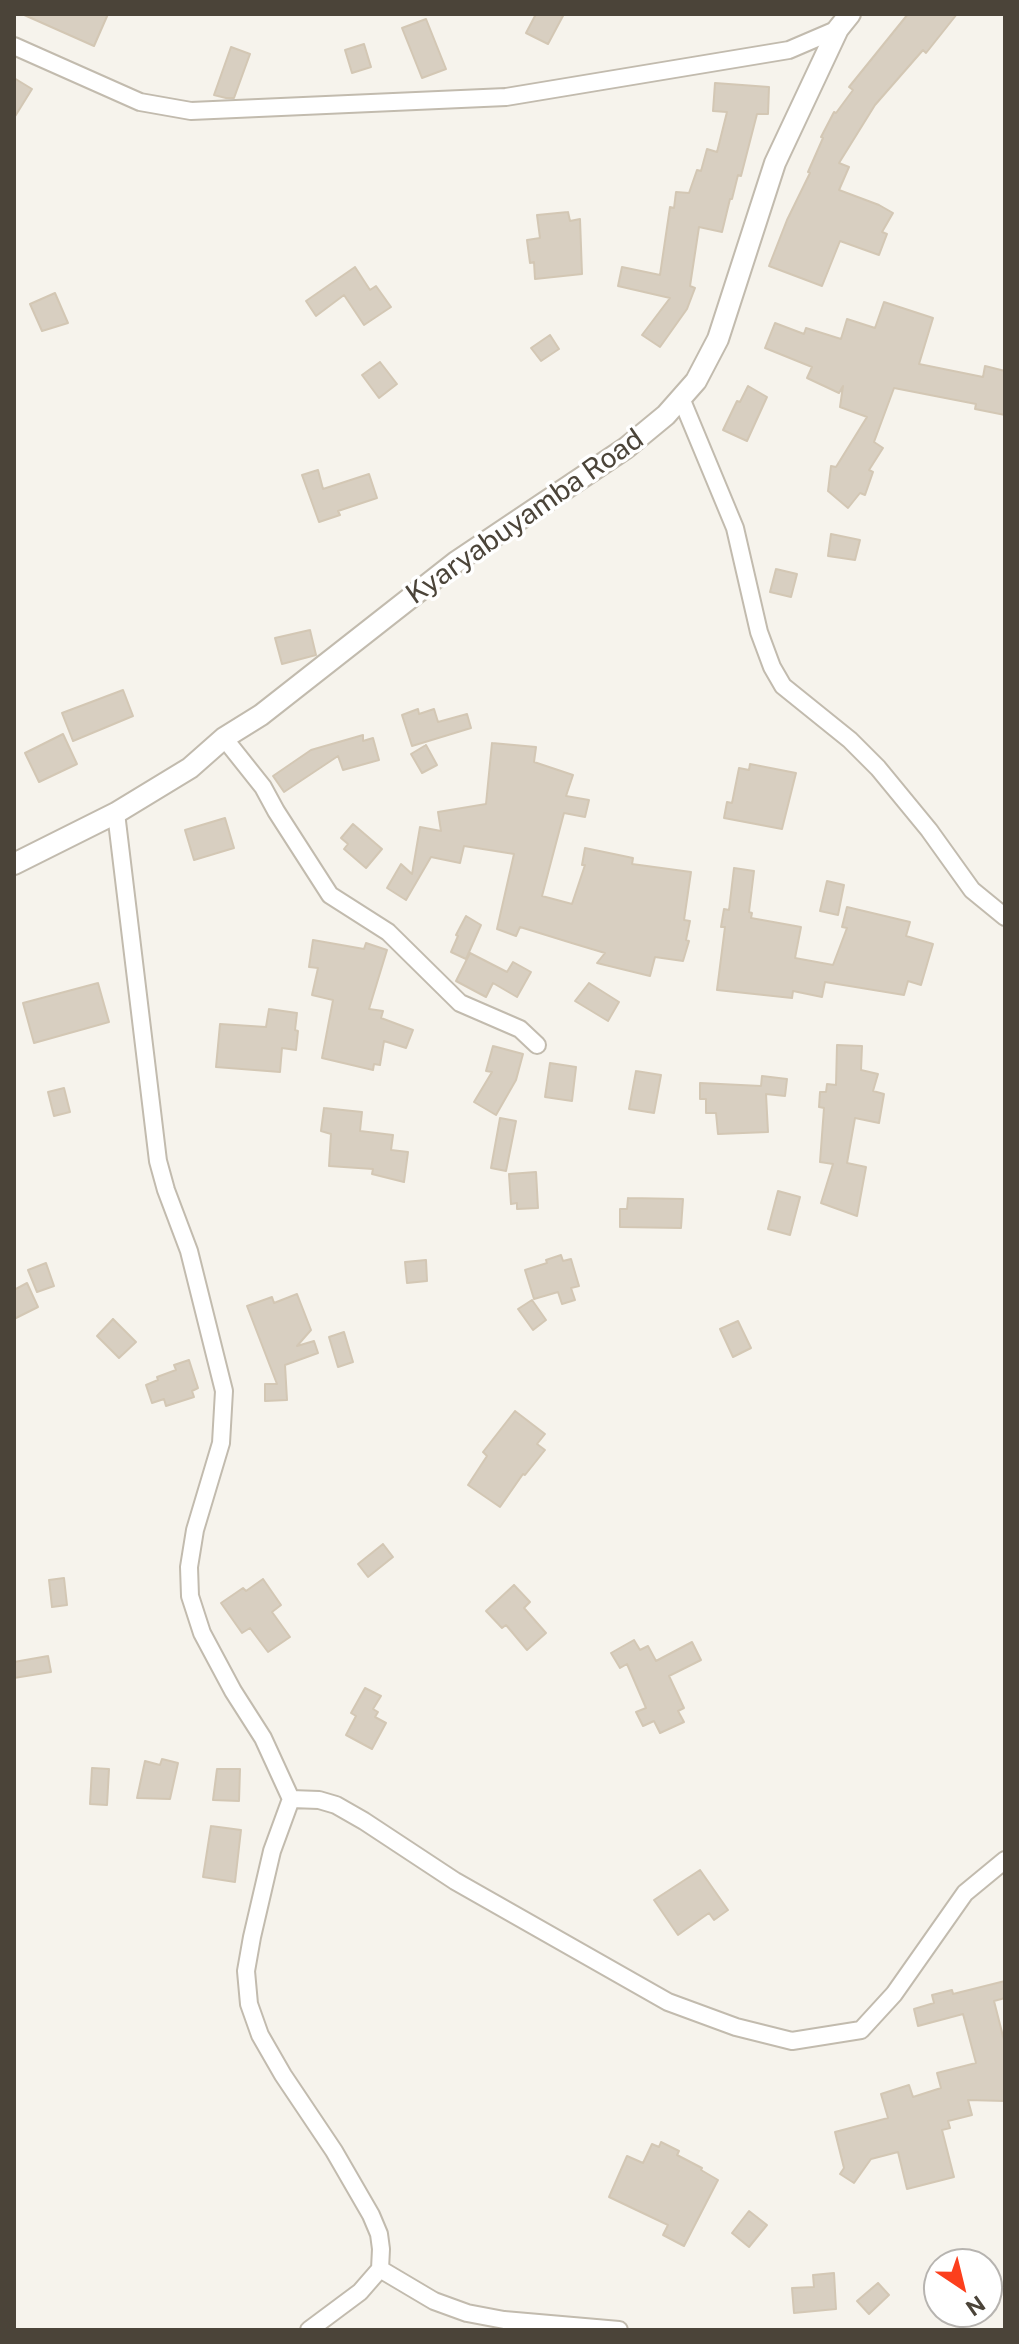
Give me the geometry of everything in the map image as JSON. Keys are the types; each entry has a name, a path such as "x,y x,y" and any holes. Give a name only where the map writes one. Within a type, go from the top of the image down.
{"street":[{"path":"14,46 140,102 191,111 506,97 789,50 844,22"},
{"name":"Kyaryabuyamba Road","path":"14,864 116,813 190,768 224,738 261,715 456,562 626,448 666,415 696,381 718,339 775,163 844,22"},
{"path":"681,398 735,528 759,632 783,686 850,740 878,768 929,830 972,890 1005,917"},
{"path":"224,738 263,787 330,895 388,932 460,1003 520,1029 537,1045"},
{"path":"116,813 158,1161 189,1251 224,1391 221,1443 195,1530 189,1567 190,1596 202,1633 263,1738 291,1799 272,1851 252,1937 246,1971 249,2004 260,2035 334,2151 379,2234 380,2269 360,2292 309,2330"},
{"path":"291,1799 319,1800 336,1805 455,1881 668,2002 736,2027 792,2041 861,2030 894,1994 965,1893 1005,1860"},
{"path":"380,2269 434,2301 467,2313 504,2320 619,2330"}],"building":[{"path":"22,14 108,14 94,46"},
{"path":"536,14 564,14 548,44 526,33"},
{"path":"908,14 957,14 926,53 923,50 875,105 839,163 849,167 839,190 893,213 882,232 887,234 879,255 840,241 822,286 769,266 834,112 853,90 849,87"},
{"path":"426,19 446,69 422,78 402,28"},
{"path":"364,44 371,67 352,73 345,50"},
{"path":"231,47 250,54 234,98 226,98 214,95"},
{"path":"14,78 32,89 14,118"},
{"path":"715,83 769,87 768,114 757,114 722,232 699,227 690,286 695,288 687,309 660,347 642,335 670,298 618,286 622,267 660,275 670,207 674,208 676,192 689,193 697,170 701,171 707,149 717,152 727,112 713,111"},
{"path":"568,212 570,221 580,219 582,274 535,279 534,262 530,263 527,240 540,238 537,215"},
{"path":"355,267 370,290 376,286 391,307 364,325 344,295 316,316 306,301"},
{"path":"55,293 68,323 42,331 30,304"},
{"path":"884,302 933,318 919,364 983,377 985,366 1005,371 1005,415 975,409 976,404 894,388 874,442 883,448 869,470 873,472 865,495 860,493 848,508 828,491 831,466 836,467 867,417 840,407 843,386 839,393 807,378 812,367 765,348 775,323 804,334 806,328 841,339 847,319 875,328"},
{"path":"550,335 559,349 541,361 531,348"},
{"path":"380,362 397,384 379,398 362,375"},
{"path":"748,386 767,397 747,441 723,430"},
{"path":"318,470 323,489 369,474 377,498 338,511 340,515 319,522 302,475"},
{"path":"831,534 860,540 855,560 828,556"},
{"path":"776,569 797,574 791,597 770,592"},
{"path":"310,630 316,655 282,664 275,638"},
{"path":"123,690 133,716 73,741 62,713"},
{"path":"418,709 419,714 434,709 438,722 467,714 471,728 412,746 402,715"},
{"path":"63,734 77,764 39,782 25,753"},
{"path":"363,735 363,741 373,738 379,760 343,770 338,756 284,792 273,776 311,750"},
{"path":"492,743 536,747 534,762 573,775 566,796 589,800 585,817 564,813 542,896 572,904 585,865 582,865 585,848 633,858 632,864 691,872 684,920 690,921 686,940 689,941 683,961 655,957 650,976 597,963 605,953 520,927 516,936 497,929 514,854 464,846 460,863 431,857 406,900 387,888 401,864 412,874 420,827 441,831 438,812 486,804"},
{"path":"426,745 437,765 422,773 411,754"},
{"path":"750,764 796,773 782,829 724,818 727,802 732,803 739,768 749,770"},
{"path":"225,818 234,848 194,860 185,830"},
{"path":"353,824 382,849 366,868 344,849 348,844 341,838"},
{"path":"734,868 754,871 751,918 801,927 795,958 833,965 847,928 842,927 847,907 910,922 906,936 933,944 921,985 908,981 904,995 825,982 822,997 793,991 792,998 717,990 725,927 721,927 724,909 729,910"},
{"path":"827,881 844,885 838,915 820,911"},
{"path":"466,916 481,925 466,959 451,952"},
{"path":"313,940 364,949 366,943 387,950 369,1009 383,1011 381,1018 413,1030 406,1048 384,1041 380,1065 374,1064 373,1070 322,1058 333,1000 312,995 318,968 309,967"},
{"path":"470,953 507,972 513,962 531,972 517,997 493,983 486,997 456,981"},
{"path":"98,983 109,1022 34,1043 23,1003"},
{"path":"589,983 619,1002 608,1021 575,1001"},
{"path":"269,1009 297,1013 296,1050 282,1048 280,1072 216,1067 220,1024 266,1027"},
{"path":"837,1045 862,1046 861,1070 878,1074 873,1091 884,1094 879,1123 855,1118 847,1163 866,1167 857,1216 821,1203 833,1164 820,1162 824,1108 819,1107 820,1092 826,1092 827,1084 836,1085"},
{"path":"493,1046 523,1054 516,1080 496,1115 474,1102 492,1072 486,1071"},
{"path":"550,1063 576,1067 572,1101 545,1097"},
{"path":"636,1071 661,1075 654,1113 629,1109"},
{"path":"762,1076 787,1079 785,1096 766,1094 768,1132 718,1134 716,1113 706,1113 706,1099 700,1099 700,1083 761,1086"},
{"path":"64,1088 70,1112 54,1116 48,1092"},
{"path":"324,1108 362,1112 360,1131 393,1135 391,1150 408,1152 404,1182 372,1174 373,1169 329,1166 331,1134 321,1131"},
{"path":"500,1118 516,1121 506,1171 491,1168"},
{"path":"536,1172 538,1208 517,1209 517,1203 511,1204 509,1174"},
{"path":"778,1191 800,1197 790,1235 768,1229"},
{"path":"628,1198 683,1199 681,1228 620,1227 620,1209 627,1209"},
{"path":"561,1255 563,1261 571,1259 579,1286 571,1288 575,1300 562,1304 558,1292 534,1299 525,1270"},
{"path":"426,1260 427,1281 407,1283 405,1262"},
{"path":"46,1263 54,1286 37,1292 28,1270"},
{"path":"27,1283 38,1307 14,1319 14,1290"},
{"path":"297,1294 311,1330 297,1346 314,1341 318,1353 285,1365 287,1400 265,1401 265,1384 277,1384 247,1306 272,1297 274,1303"},
{"path":"532,1300 546,1320 533,1330 518,1309"},
{"path":"113,1319 136,1342 119,1358 97,1336"},
{"path":"738,1321 751,1348 733,1357 720,1329"},
{"path":"344,1332 353,1362 338,1367 329,1337"},
{"path":"189,1360 198,1388 192,1391 194,1397 166,1406 164,1399 152,1403 146,1385 176,1370 174,1365"},
{"path":"515,1411 545,1434 537,1444 545,1450 500,1507 468,1485 487,1456 483,1452"},
{"path":"383,1544 393,1557 368,1577 358,1564"},
{"path":"64,1578 67,1605 52,1607 49,1580"},
{"path":"263,1579 281,1605 272,1612 290,1637 268,1652 250,1628 242,1633 221,1603"},
{"path":"514,1585 530,1602 524,1608 546,1633 527,1650 506,1625 502,1628 486,1611"},
{"path":"634,1640 640,1650 648,1646 656,1661 692,1642 701,1660 669,1676 684,1708 678,1711 684,1722 660,1733 654,1721 643,1726 636,1712 646,1708 627,1664 620,1668 611,1653"},
{"path":"48,1656 51,1672 14,1678 14,1662"},
{"path":"365,1688 381,1696 373,1709 378,1712 375,1717 386,1723 372,1749 346,1735 356,1716 351,1713"},
{"path":"162,1759 178,1763 170,1799 137,1798 145,1761 160,1765"},
{"path":"92,1768 109,1769 107,1805 90,1804"},
{"path":"217,1769 240,1769 239,1801 213,1800"},
{"path":"211,1826 241,1830 235,1882 203,1877"},
{"path":"700,1870 728,1910 714,1920 709,1913 678,1935 654,1900"},
{"path":"1005,1981 1005,1998 994,2001 1005,2044 1005,2101 968,2100 972,2115 948,2121 950,2128 942,2130 954,2177 907,2189 898,2152 871,2159 854,2183 840,2174 844,2168 835,2132 888,2118 881,2094 909,2085 913,2097 941,2088 937,2073 976,2063 963,2014 918,2026 914,2009 934,2003 932,1995 952,1990 953,1994"},
{"path":"661,2142 679,2151 677,2155 718,2180 684,2246 663,2235 668,2225 609,2197 627,2156 643,2163 652,2144 659,2147"},
{"path":"749,2211 767,2225 749,2247 732,2233"},
{"path":"834,2273 836,2309 794,2313 792,2288 814,2287 813,2275"},
{"path":"878,2283 889,2295 869,2314 857,2301"}]}
